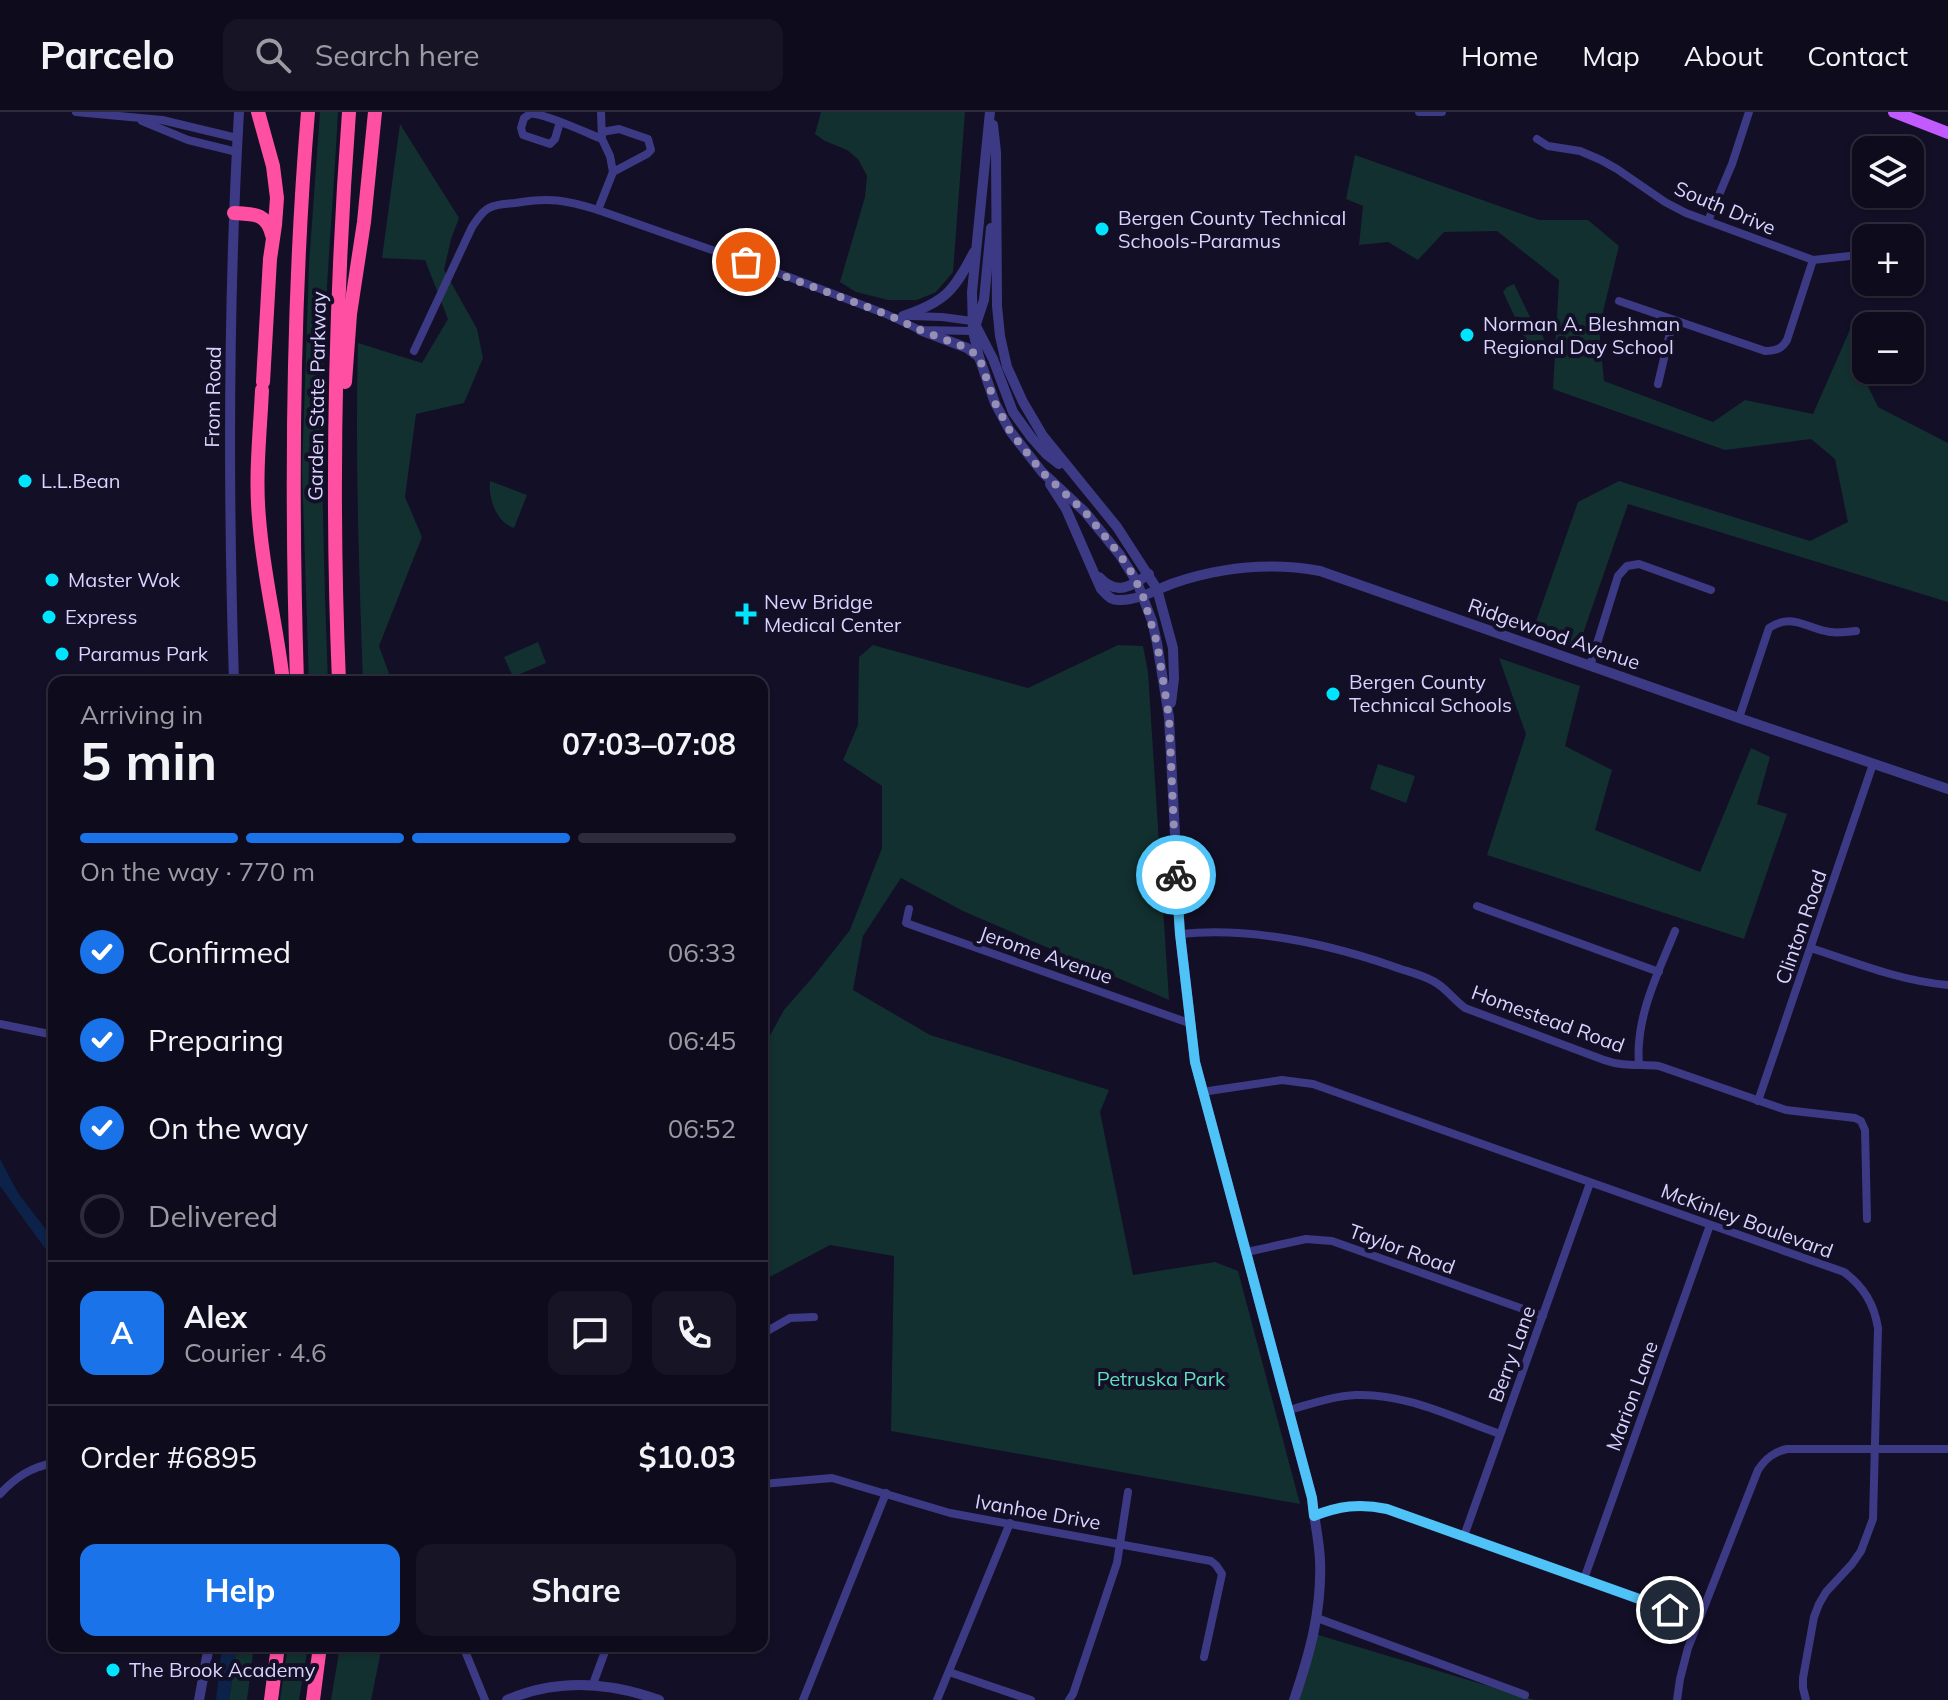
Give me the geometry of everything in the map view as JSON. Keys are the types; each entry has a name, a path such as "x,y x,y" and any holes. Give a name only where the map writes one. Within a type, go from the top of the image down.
{"highway":[{"path":"258,112 270,155 277,210 262,386 258,518 282,676"},
{"name":"Garden State Parkway","path":"297,676 294,374 308,112"},
{"name":"Garden State Parkway","path":"339,676 334,490 337,332 349,112"},
{"path":"334,490 349,322 364,222 375,112"},
{"path":"234,213 264,218 273,239"},
{"path":"271,1700 277,1652"},
{"path":"313,1700 319,1652"}],"main road":[{"path":"1894,112 1948,133"}],"street":[{"path":"76,112 162,120 237,138"},
{"name":"From Road","path":"234,676 229,487 239,112"},
{"path":"598,210 613,172 602,135 601,112"},
{"path":"991,112 996,152 997,306 1007,367 1043,436 1117,527 1157,589 1173,648 1174,679 1169,717"},
{"path":"991,112 972,292 979,357 995,403 1010,431 1066,509 1101,589 1117,601 1143,596"},
{"path":"1419,112 1442,112"},
{"path":"1708,221 1749,112"},
{"path":"560,122 555,139 550,144 523,135 521,128 524,118 531,114 540,115 602,135 619,129 648,139 651,150 647,154 613,172"},
{"path":"134,117 188,140 237,152"},
{"name":"South Drive","path":"1537,139 1548,146 1580,151 1601,160 1665,202 1813,260 1852,256"},
{"path":"974,326 984,300 996,152"},
{"path":"414,351 480,216 489,208 555,199 598,210 776,272 886,314 967,348 979,357"},
{"path":"903,316 927,308 948,294 961,278 978,243"},
{"path":"1619,301 1765,351 1779,349 1787,340 1813,260"},
{"path":"886,314 942,317 974,326 993,359 1013,412 1046,454 1075,476"},
{"path":"1658,384 1673,320"},
{"path":"920,330 974,326"},
{"path":"1042,472 1085,512 1120,555 1143,596 1157,643 1169,717 1180,934 1189,1023 1202,1092 1312,1498 1320,1558 1317,1618 1310,1655 1294,1700"},
{"path":"1590,666 1618,576 1627,566 1639,564 1711,590"},
{"name":"Ridgewood Avenue","path":"1143,596 1221,570 1273,566 1308,569 1357,583 1948,789"},
{"path":"1095,573 1116,589 1149,574"},
{"path":"1739,718 1769,628 1785,621 1830,632 1856,631"},
{"name":"Clinton Road","path":"1758,1101 1873,764"},
{"path":"1477,906 1659,972"},
{"name":"Jerome Avenue","path":"909,909 906,923 1189,1023"},
{"path":"1639,1064 1638,1034 1675,931"},
{"name":"Homestead Road","path":"1180,934 1235,933 1351,952 1434,981 1465,1008 1622,1066 1659,1066 1786,1110 1855,1118 1861,1121 1865,1130 1867,1219"},
{"path":"1811,948 1889,974 1948,985"},
{"path":"0,1024 48,1034"},
{"name":"McKinley Boulevard","path":"1202,1092 1282,1080 1313,1084 1844,1272 1858,1283 1873,1305 1878,1328 1872,1524 1861,1551 1826,1592 1814,1617 1803,1678 1806,1700"},
{"name":"Berry Lane","path":"1464,1536 1590,1183"},
{"name":"Marion Lane","path":"1584,1579 1710,1225"},
{"name":"Taylor Road","path":"1247,1252 1306,1239 1332,1241 1543,1316"},
{"path":"768,1331 790,1318 814,1317"},
{"path":"1289,1410 1336,1398 1375,1396 1411,1402 1500,1434"},
{"path":"1677,1700 1682,1670 1699,1620 1763,1462 1787,1449 1948,1449"},
{"path":"0,1494 31,1469 48,1465"},
{"name":"Ivanhoe Drive","path":"768,1483 832,1478 950,1513 1211,1561 1222,1574 1204,1657"},
{"path":"1069,1700 1117,1563 1128,1492"},
{"path":"803,1700 886,1493"},
{"path":"1314,1516 1343,1507 1387,1509 1699,1620"},
{"path":"937,1700 1010,1523"},
{"path":"1317,1618 1525,1695"},
{"path":"199,1700 208,1652"},
{"path":"465,1652 485,1700"},
{"path":"593,1684 605,1652"},
{"path":"949,1672 1031,1700"},
{"path":"507,1700 552,1686 593,1684 659,1700"}],"green space":[{"path":"320,112 338,112 323,390 328,676 309,676 302,470 309,264"},
{"path":"821,112 965,112 953,272 936,292 917,300 888,300 856,292 840,282 865,197 867,176 858,159 847,150 815,134"},
{"path":"400,124 459,218 444,270 477,329 483,358 464,403 416,414 405,497 422,537 379,646 390,676 363,676 357,470 358,343 422,363 448,319 425,260 382,258"},
{"path":"1355,155 1539,220 1588,220 1619,246 1599,328 1604,381 1713,422 1745,400 1813,414 1852,325 1852,384 1867,384 1878,407 1948,443 1948,602 1628,504 1578,648 1534,627 1578,502 1619,481 1810,541 1848,522 1835,459 1811,439 1725,450 1553,389 1559,280 1497,231 1444,232 1418,260 1388,242 1359,245 1363,206 1346,199"},
{"path":"1514,284 1544,339 1540,348 1532,353 1503,292"},
{"path":"490,481 527,495 514,528 502,521 494,509"},
{"path":"538,642 546,663 513,676 504,657"},
{"name":"Petruska Park","path":"873,645 1028,688 1118,645 1143,646 1148,672 1169,1000 963,911 901,878 863,936 853,990 930,1035 1109,1090 1100,1112 1133,1275 1215,1262 1238,1271 1300,1504 891,1431 894,1256 830,1245 768,1278 768,1039 784,1010 850,930 882,848 882,786 843,760 858,725 859,657"},
{"path":"1499,658 1580,686 1565,746 1612,770 1595,830 1700,872 1751,748 1770,757 1757,804 1787,814 1744,939 1487,855 1526,734"},
{"path":"1378,764 1415,776 1406,803 1370,789"},
{"path":"1315,1634 1535,1700 1294,1700"},
{"path":"236,1652 253,1652 247,1700 229,1700"},
{"path":"287,1652 307,1652 299,1700 280,1700"},
{"path":"339,1652 381,1652 371,1700 331,1700"}],"water":[{"path":"0,1159 18,1193 48,1232 48,1253 0,1186"},
{"path":"221,1652 236,1652 229,1700 216,1700"}],"way so far":[{"path":"746,262 886,314 967,348 979,357 995,403 1010,431 1042,472 1085,512 1120,555 1143,596 1157,643 1169,717 1176,875"}],"place":[{"name":"Bergen County Technical Schools-Paramus","path":"1102,229"},
{"name":"Norman A. Bleshman Regional Day School","path":"1467,335"},
{"name":"L.L.Bean","path":"25,481"},
{"name":"Master Wok","path":"52,580"},
{"name":"New Bridge Medical Center","path":"746,614"},
{"name":"Express","path":"49,617"},
{"name":"Paramus Park","path":"62,654"},
{"name":"Bergen County Technical Schools","path":"1333,694"},
{"name":"The Brook Academy","path":"113,1670"}],"route":[{"path":"1176,875 1195,1062 1312,1498 1314,1516 1357,1505 1387,1509 1670,1610"}]}
